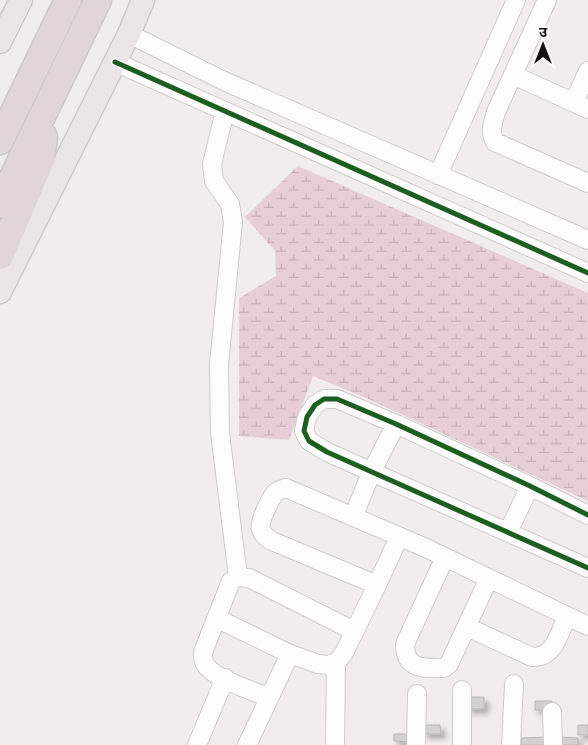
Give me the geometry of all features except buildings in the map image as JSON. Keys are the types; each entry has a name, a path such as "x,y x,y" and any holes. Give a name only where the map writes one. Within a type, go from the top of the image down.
{"highway":[{"path":"0,141 68,0"},
{"path":"0,204 98,0"},
{"path":"0,103 4,95 24,92"},
{"path":"0,256 41,160 50,100"}],"main road":[{"path":"0,42 21,0"},
{"path":"0,292 129,34 143,0"}],"street":[{"path":"438,175 516,0"},
{"path":"546,0 492,125 492,136 495,142 588,183"},
{"path":"129,34 224,81 588,240"},
{"path":"114,62 588,273"},
{"path":"513,76 581,105 588,71"},
{"path":"225,111 212,164 214,181 230,204 233,222 219,365 220,433 238,577"},
{"path":"588,515 396,424 337,399 324,399 315,405 307,417 304,431 309,441 327,452 588,568"},
{"path":"353,517 372,471 396,424"},
{"path":"508,532 530,486"},
{"path":"377,585 272,541 263,534 260,528 260,521 275,493 280,489 286,488 445,557 588,626"},
{"path":"216,618 290,654 318,664 330,665 336,663 344,653 399,537"},
{"path":"445,557 405,644 406,659 410,663 418,666 444,668 452,658 489,578"},
{"path":"269,698 225,678 208,668 203,661 203,652 232,581 238,577 249,578 354,631"},
{"path":"467,627 532,657 540,657 546,655 552,649 567,616"},
{"path":"247,745 290,654"},
{"path":"335,745 336,663"},
{"path":"197,745 225,678"},
{"path":"511,745 514,684"},
{"path":"462,690 462,745"},
{"path":"416,745 417,694"},
{"path":"552,712 554,745"}],"green space":[{"path":"298,166 588,293 588,501 366,398 313,376 289,440 239,436 239,298 276,276 275,251 245,217"}],"cycle path":[{"path":"115,62 588,273"},
{"path":"588,515 396,424 337,399 324,399 315,405 307,417 304,431 309,441 327,452 588,568"}]}
